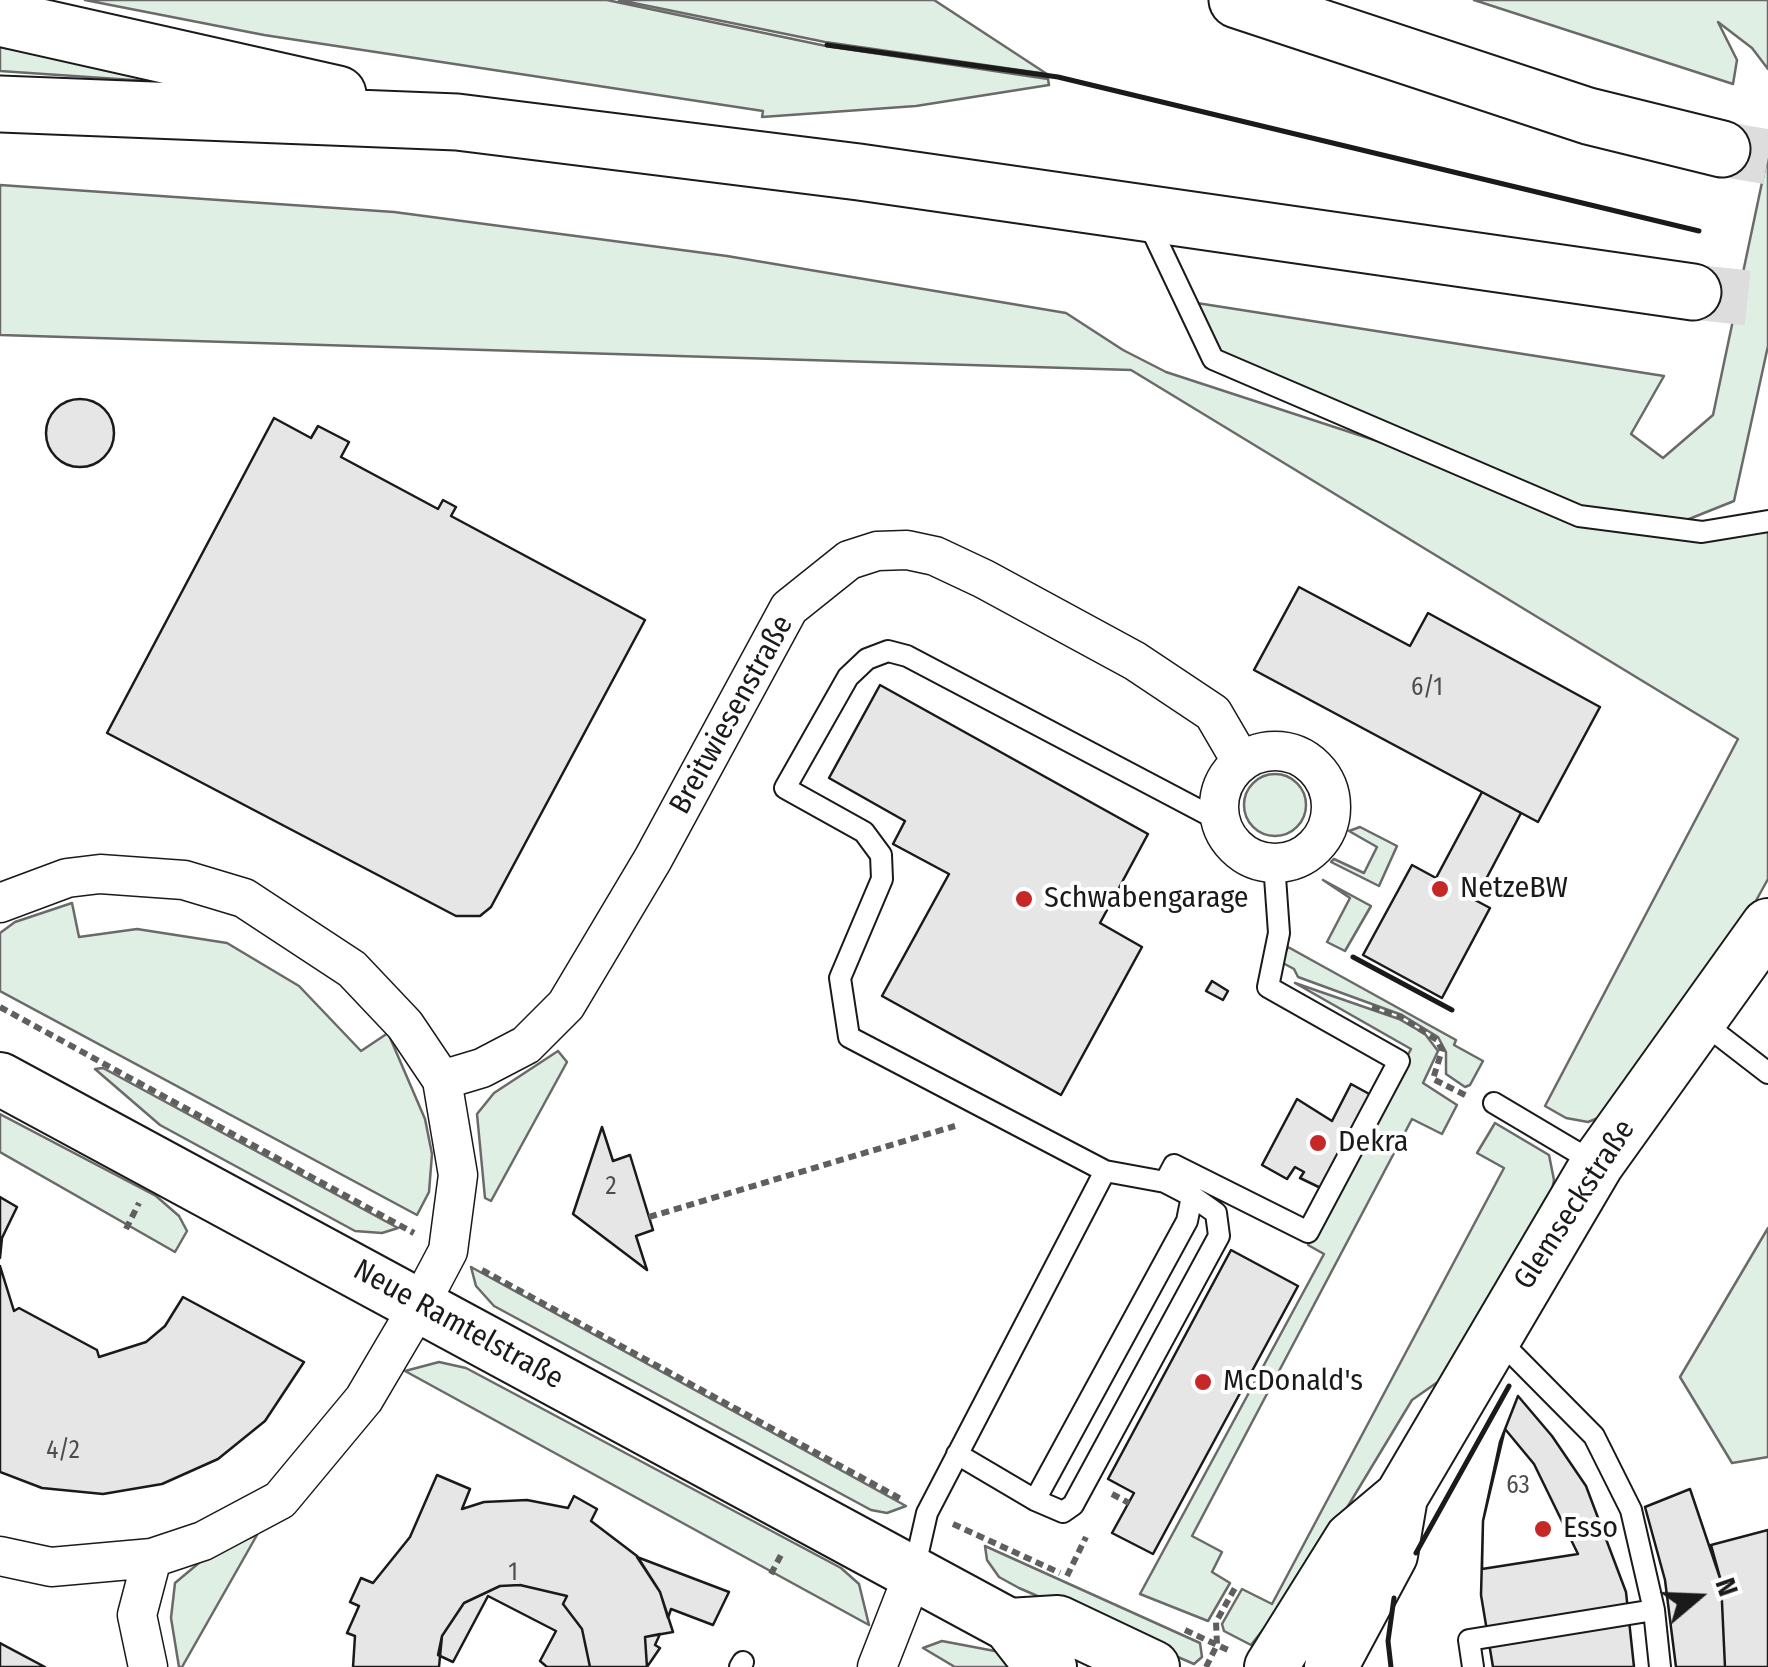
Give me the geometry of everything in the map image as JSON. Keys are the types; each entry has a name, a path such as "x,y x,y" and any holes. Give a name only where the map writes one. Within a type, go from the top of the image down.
{"highway":[{"path":"1237,0 1481,84 1722,150"},
{"path":"0,18 458,122"},
{"path":"0,104 458,122 860,172 1694,292"}],"main road":[{"name":"Glemseckstraße","path":"1345,1652 1391,1555 1401,1498 1494,1335 1597,1164 1768,925"},
{"name":"Neue Ramtelstraße","path":"0,1080 1009,1625 1034,1657 1050,1667"},
{"name":"Glemseckstraße","path":"1255,1661 1351,1539 1401,1498"},
{"path":"1009,1625 1058,1622 1161,1645"}],"street":[{"name":"Breitwiesenstraße","path":"442,1080 482,1068 526,1045 566,1005 653,859 790,608 850,560 877,550 907,550 935,556 984,580 1136,661 1213,713 1240,761"},
{"path":"1288,751 1303,758 1326,782 1331,814 1327,830 1305,854 1274,863 1246,856 1226,836 1220,821 1221,788 1240,761 1255,753 1288,751"},
{"path":"0,903 67,878 100,874 184,880 244,898 352,969 405,1025 442,1080 458,1175 448,1251 420,1304 364,1400 280,1500 204,1540 152,1558 51,1566 0,1556"},
{"path":"148,1667 137,1615 152,1558"},
{"path":"877,1667 913,1575"}],"lane":[{"path":"1145,215 1213,359 1579,516 1702,532 1768,521"},
{"path":"957,1454 1035,1500 1063,1512 1072,1506 1219,1236 1216,1213 1165,1182 1105,1171 849,1037 840,978 882,879 882,856 864,832 785,788 848,677 866,659 888,651 907,656 1220,821"},
{"path":"1165,1182 1174,1165 1308,1232 1399,1061 1268,987 1279,933 1274,863"},
{"path":"1702,1022 1768,1073"},
{"path":"1494,1103 1597,1164"},
{"path":"913,1575 927,1513 1105,1171"},
{"path":"1035,1500 1187,1220 1192,1196"},
{"path":"1494,1335 1594,1436 1631,1510 1654,1610 1660,1667"},
{"path":"1473,1667 1469,1640 1654,1610"}],"path":[{"path":"0,1007 927,1513 1084,1584"},
{"path":"650,1217 996,1114"},
{"path":"1206,1667 1217,1645 1216,1622 1236,1586"},
{"path":"1161,1645 1217,1645 1255,1661"}],"green space":[{"path":"85,0 607,0 826,46 1048,79 1049,85 916,106 762,117 763,111 264,35"},
{"path":"619,0 934,0 1047,74 825,42"},
{"path":"1474,0 1768,0 1768,69 1752,48 1718,22 1737,60 1733,84"},
{"path":"0,47 165,79 162,82 0,71"},
{"path":"1768,154 1768,346 1734,501 1664,529 1768,521 1768,879 1737,935 1598,1118 1588,1122 1566,1118 1545,1106 1738,739 1131,370 0,335 0,185 394,212 727,256 1066,313 1166,372 1469,471 1213,359 1184,301 1664,376 1631,434 1663,458 1713,415"},
{"path":"1275,774 1297,783 1306,805 1297,827 1275,836 1253,827 1244,805 1253,783"},
{"path":"1360,827 1397,846 1379,886 1331,862 1334,859 1364,873 1377,847 1349,831"},
{"path":"1323,880 1371,906 1345,951 1327,942 1350,898"},
{"path":"72,903 79,937 137,929 227,943 299,986 361,1051 388,1033 425,1119 432,1154 429,1192 417,1215 0,991 0,933 15,922"},
{"path":"1288,947 1456,1040 1454,1045 1483,1061 1470,1085 1465,1087 1446,1074 1446,1052 1438,1037 1402,1015 1298,977 1294,969 1281,962"},
{"path":"1295,983 1399,1019 1425,1034 1438,1051 1423,1083 1457,1105 1442,1134 1412,1119 1192,1536 1222,1552 1212,1572 1230,1583 1208,1621 1140,1594 1324,1254 1308,1245 1411,1049"},
{"path":"558,1051 567,1062 491,1201 485,1198 477,1114 494,1093"},
{"path":"103,1068 398,1228 382,1233 355,1231 160,1125 95,1069"},
{"path":"0,1114 156,1196 179,1216 187,1231 175,1252 0,1152"},
{"path":"1495,1123 1549,1155 1554,1180 1550,1200 1442,1379 1412,1400 1307,1574 1251,1645 1224,1631 1222,1624 1242,1589 1272,1604 1504,1168 1477,1153"},
{"path":"1768,1228 1768,1457 1732,1463 1680,1377"},
{"path":"471,1267 906,1506 887,1513 871,1510 494,1306 476,1286"},
{"path":"439,1362 466,1368 841,1568 859,1584 869,1625 405,1371"},
{"path":"257,1535 179,1667 171,1618 175,1583 212,1552"},
{"path":"985,1546 1200,1643 1202,1657 1194,1664 1019,1588 999,1577 987,1560"},
{"path":"942,1641 1000,1652 1024,1667 955,1667 923,1648"}],"building":[{"path":"80,399 93,401 104,409 112,420 112,446 104,457 93,465 80,467 67,465 56,457 48,446 46,433 48,420 56,409 67,401"},
{"path":"274,418 311,438 318,426 349,442 341,457 438,509 443,500 456,507 451,516 645,620 491,907 480,916 456,916 107,733"},
{"path":"1299,587 1410,646 1428,613 1600,707 1538,822 1254,670"},
{"name":"Schwabengarage","path":"880,685 1148,834 1100,923 1142,947 1061,1095 882,996 949,874 893,844 905,821 829,778"},
{"name":"NetzeBW","path":"1482,792 1521,813 1475,900 1490,908 1442,998 1363,955 1412,865 1436,878"},
{"path":"1212,981 1228,991 1223,1000 1206,991"},
{"name":"Dekra","path":"1351,1084 1384,1102 1329,1192 1300,1178 1304,1172 1295,1167 1287,1179 1262,1165 1297,1099 1332,1121"},
{"path":"602,1127 613,1161 630,1155 653,1230 636,1236 647,1270 573,1214"},
{"path":"0,1197 17,1207 2,1238 0,1258"},
{"name":"McDonald's","path":"1231,1250 1298,1286 1153,1554 1112,1533 1134,1493 1108,1479"},
{"path":"0,1266 14,1311 19,1308 97,1350 99,1357 146,1342 165,1326 183,1297 304,1362 265,1421 218,1459 162,1484 103,1494 42,1488 0,1472"},
{"name":"Esso","path":"1518,1396 1552,1436 1586,1486 1626,1592 1634,1667 1493,1667 1481,1595 1483,1521 1500,1442"},
{"path":"1505,1429 1534,1464 1578,1554 1482,1569 1483,1521"},
{"path":"437,1475 470,1489 462,1509 484,1502 527,1500 568,1508 574,1496 597,1509 591,1521 637,1556 660,1592 673,1632 645,1637 647,1667 590,1667 582,1629 563,1604 567,1596 520,1585 500,1586 464,1603 442,1636 439,1667 353,1667 355,1636 347,1633 359,1606 350,1602 361,1578 373,1583 410,1537"},
{"path":"1690,1489 1721,1581 1725,1667 1676,1667 1665,1580 1645,1507"},
{"path":"1768,1530 1768,1667 1725,1667 1721,1581 1711,1545"},
{"path":"637,1557 729,1592 713,1625 671,1609 668,1618 660,1592"},
{"path":"520,1585 567,1596 563,1604 582,1629 590,1667 547,1667 540,1661 556,1631 488,1596 453,1662 438,1655 442,1636 464,1603 500,1586"},
{"path":"660,1634 655,1645 660,1648 647,1667 645,1637"},
{"path":"0,1643 45,1667 0,1667"}],"tunnel":[{"path":"1722,149 1768,157"},
{"path":"1693,292 1768,300"}],"wall":[{"path":"827,45 1058,77 1699,231"},
{"path":"1353,957 1452,1010"},
{"path":"1416,1553 1509,1386"},
{"path":"1391,1667 1388,1641 1394,1598"}],"place":[{"name":"NetzeBW","path":"1440,889"},
{"name":"Schwabengarage","path":"1024,899"},
{"name":"Dekra","path":"1318,1143"},
{"name":"McDonald's","path":"1203,1382"},
{"name":"Esso","path":"1543,1529"}]}
